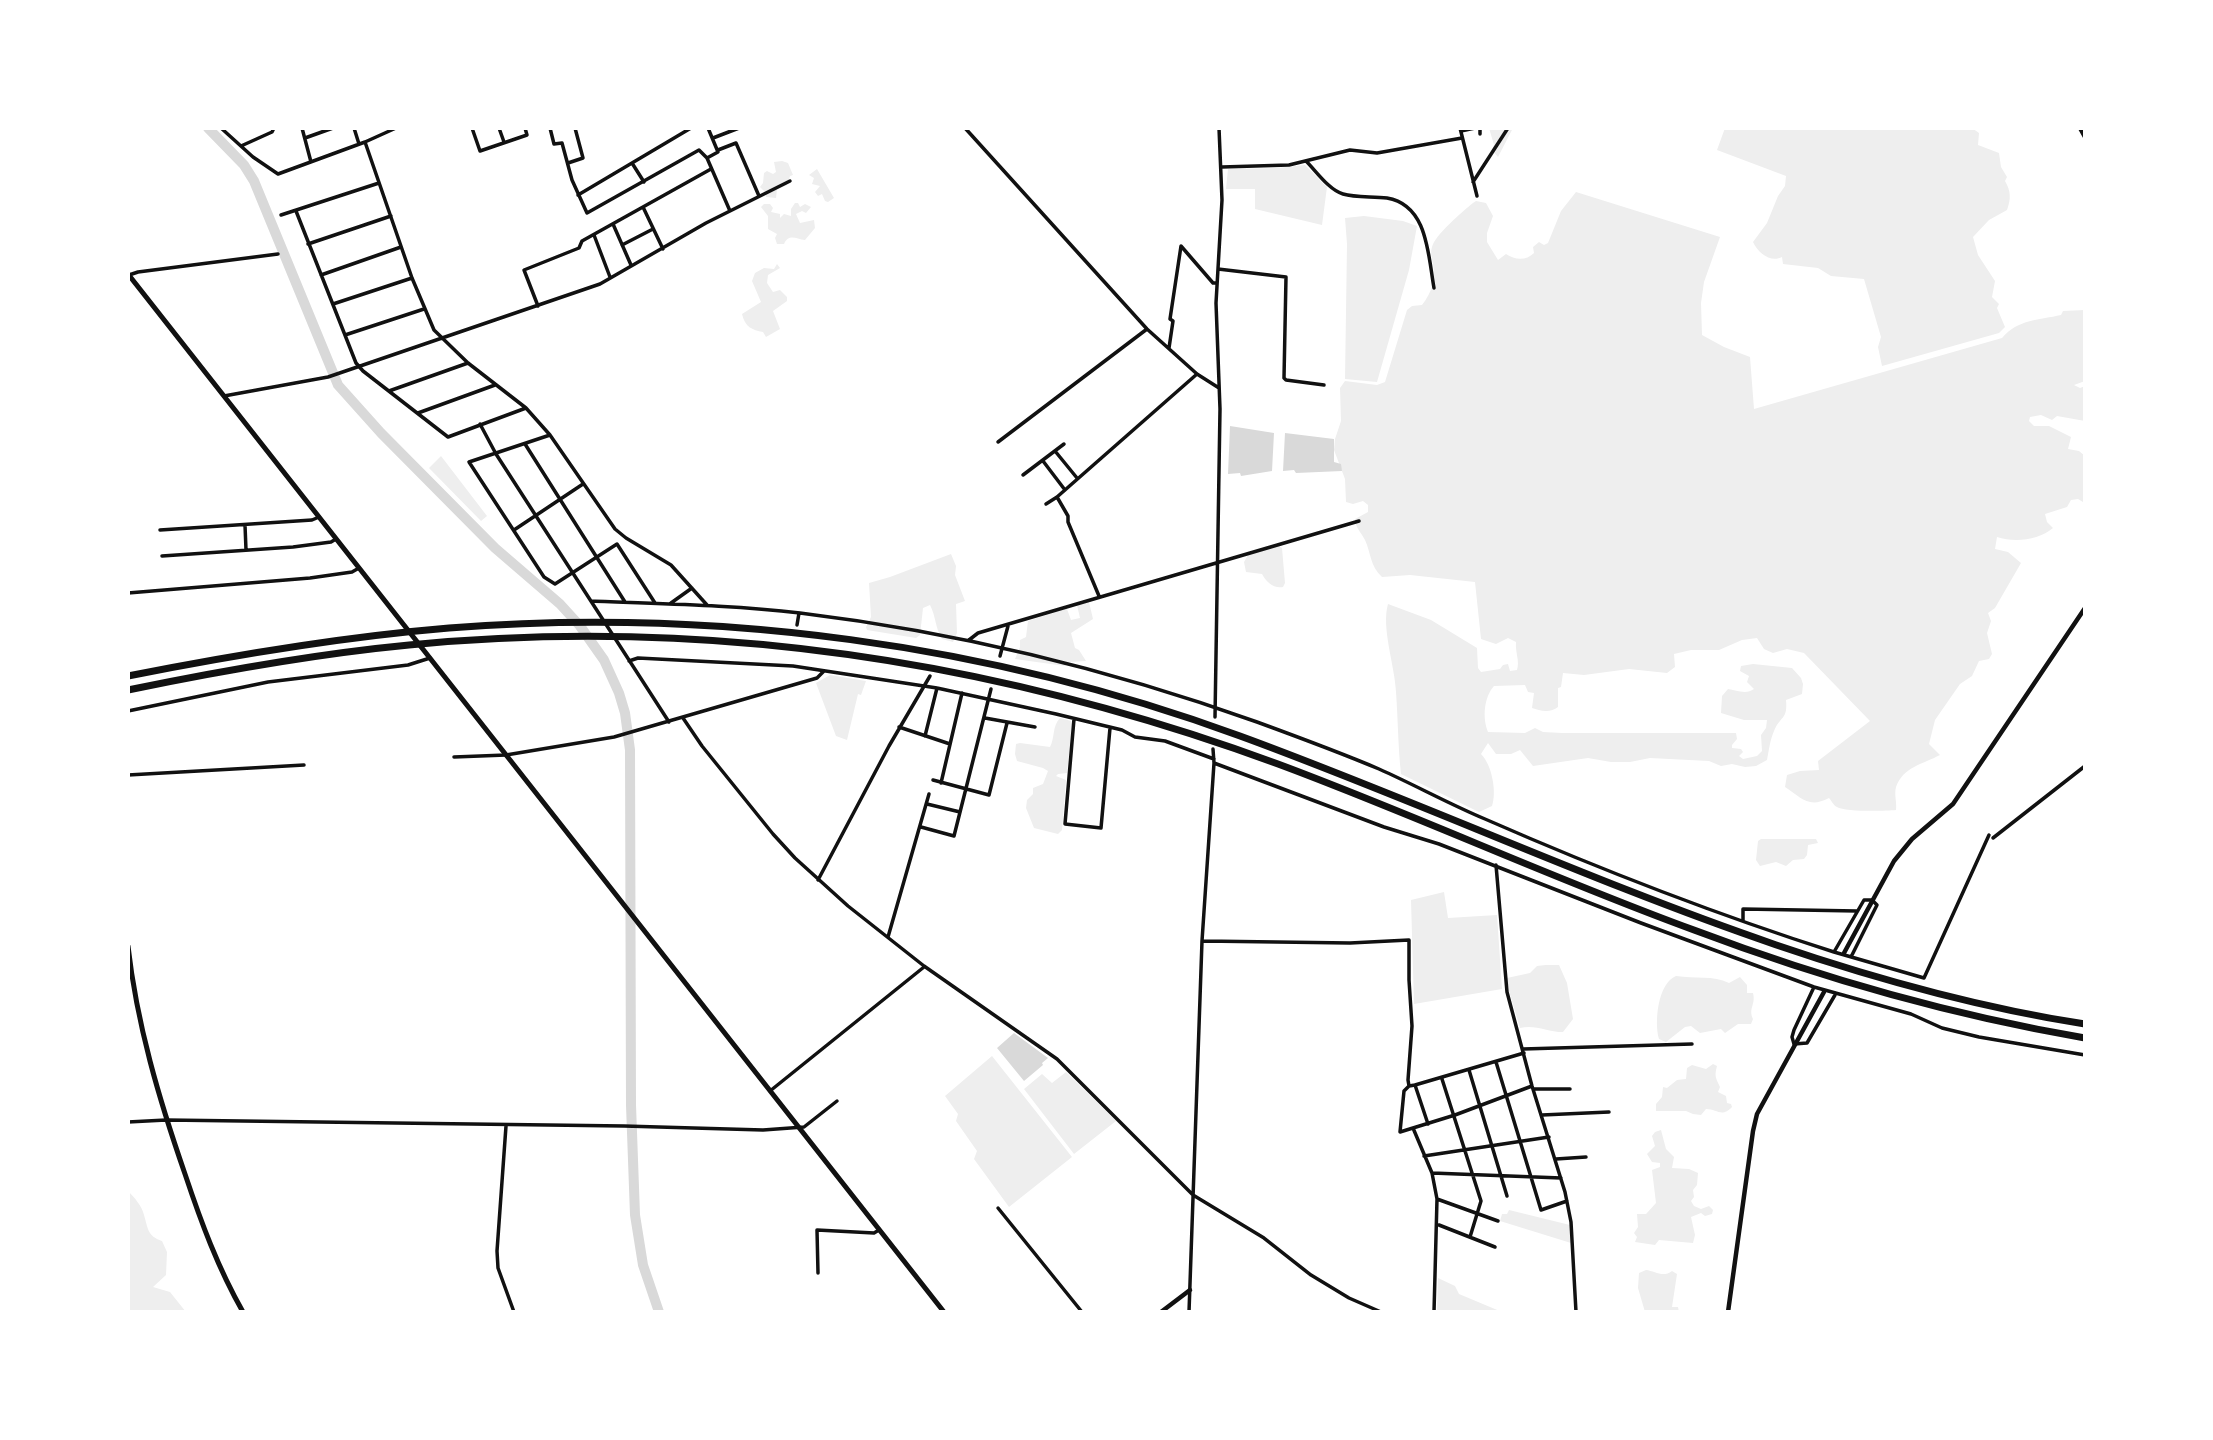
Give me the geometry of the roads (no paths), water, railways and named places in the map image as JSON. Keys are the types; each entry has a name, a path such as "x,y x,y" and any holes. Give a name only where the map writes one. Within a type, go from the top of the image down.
{"highway":[{"path":"128,676 283,648 396,633 481,626 609,623 685,625 823,636 982,662 1132,700 1286,753 1618,887 1756,939 1865,974 1968,1002 2085,1024"},
{"path":"128,690 220,671 406,645 501,638 617,636 753,642 906,662 978,676 1128,714 1295,771 1691,929 1790,965 1912,1002 1996,1022 2085,1038"}],"main road":[{"path":"128,275 944,1312"},
{"path":"128,946 142,1032 166,1120 221,1272 243,1312"}],"street":[{"path":"221,128 278,174 396,128"},
{"path":"240,146 272,132 274,128"},
{"path":"302,128 311,162"},
{"path":"305,138 333,128"},
{"path":"354,128 359,144"},
{"path":"472,128 480,151 527,135 525,128"},
{"path":"499,128 504,143"},
{"path":"550,128 554,144 562,143 587,214 699,150 707,158 730,211"},
{"path":"568,163 583,158 575,128"},
{"path":"579,195 691,128"},
{"path":"708,128 718,150"},
{"path":"713,138 739,128"},
{"path":"965,128 1147,329 1197,374 1219,388"},
{"path":"1215,717 1219,388 1216,283 1222,167 1219,128"},
{"path":"1477,196 1460,129 1477,128 1480,134"},
{"path":"1473,182 1508,128"},
{"path":"2080,128 2085,137"},
{"path":"1222,167 1278,166 1350,150 1377,153 1462,138"},
{"path":"365,142 412,278 434,330 468,363 526,408 550,435 615,529 671,565 708,606"},
{"path":"707,158 736,143 760,196"},
{"path":"1306,161 1341,193 1390,198 1406,205 1415,214 1422,229 1434,288"},
{"path":"632,163 644,181"},
{"path":"538,306 524,270 579,248 582,241 711,169"},
{"path":"224,396 329,377 600,284 730,211 790,181"},
{"path":"281,215 379,183"},
{"path":"643,207 663,249"},
{"path":"296,211 359,367 448,437 526,408"},
{"path":"308,244 391,216"},
{"path":"613,224 631,265"},
{"path":"622,245 653,229"},
{"path":"594,235 610,277"},
{"path":"1169,348 1170,319 1181,246 1210,281 1216,283"},
{"path":"321,275 401,247"},
{"path":"128,275 278,254"},
{"path":"1218,269 1286,277 1284,378 1324,385"},
{"path":"333,304 412,278"},
{"path":"345,335 424,309"},
{"path":"998,442 1147,329"},
{"path":"389,391 468,363"},
{"path":"1046,504 1197,374"},
{"path":"418,414 496,385"},
{"path":"480,424 535,516 669,722"},
{"path":"550,435 470,462 544,577 555,584 626,538"},
{"path":"525,444 625,603"},
{"path":"1023,475 1064,444"},
{"path":"1055,451 1077,478"},
{"path":"1042,460 1065,490"},
{"path":"514,530 583,484"},
{"path":"1057,497 1068,516 1068,522 1099,596"},
{"path":"160,530 312,520 319,517"},
{"path":"969,640 978,633 1099,596 1359,521"},
{"path":"245,525 246,550"},
{"path":"162,556 306,546 336,539"},
{"path":"617,544 655,603"},
{"path":"128,593 310,578 352,572 359,568"},
{"path":"670,604 692,588"},
{"path":"591,601 799,613 969,640 1074,664 1216,708 1368,764 1488,821 1743,921 1834,952 1924,978 1991,837 2085,766"},
{"path":"1844,953 1890,868 1906,846 1960,795 2085,608"},
{"path":"797,625 799,613"},
{"path":"1000,656 1008,626"},
{"path":"953,647 959,640"},
{"path":"128,711 268,682 408,665 430,658"},
{"path":"629,661 638,658 793,666 989,698 1110,728 1135,737 1166,741 1384,827 1496,865 1641,923 1814,987 1911,1014 1942,1028 2085,1055"},
{"path":"793,660 793,666"},
{"path":"454,757 506,755 634,732 817,678 824,671"},
{"path":"818,880 922,686 930,676"},
{"path":"925,736 937,688"},
{"path":"921,827 954,836 991,689"},
{"path":"941,783 962,693"},
{"path":"684,718 702,746 773,834 818,880 924,966 1058,1059 1193,1195 1264,1238 1311,1275 1378,1312"},
{"path":"985,718 1035,727"},
{"path":"1074,719 1065,824 1101,828 1110,728"},
{"path":"933,780 989,794 1007,723"},
{"path":"900,727 950,744"},
{"path":"1189,1312 1202,941 1213,749"},
{"path":"128,775 304,765"},
{"path":"888,937 929,794"},
{"path":"927,804 960,812"},
{"path":"1496,865 1506,983 1532,1087 1567,1201 1571,1222 1576,1312"},
{"path":"1834,952 1864,900 1872,900 1877,905 1851,957"},
{"path":"1743,921 1742,909 1857,911"},
{"path":"1202,941 1350,943 1409,940 1412,1026 1409,1086"},
{"path":"770,1091 924,966"},
{"path":"1794,1044 1794,1030 1814,987"},
{"path":"1728,1312 1753,1131 1763,1101 1824,992"},
{"path":"1794,1044 1807,1043 1836,994"},
{"path":"1570,1089 1532,1087 1400,1132 1404,1091 1409,1086 1442,1079 1523,1051 1692,1044"},
{"path":"1496,1062 1541,1210 1567,1201"},
{"path":"1469,1070 1507,1196"},
{"path":"1442,1079 1481,1201 1469,1237"},
{"path":"1415,1085 1428,1124"},
{"path":"128,1122 166,1120 763,1130 800,1128 837,1101"},
{"path":"1542,1115 1609,1112"},
{"path":"506,1126 497,1251 498,1268 514,1312"},
{"path":"1413,1128 1432,1173 1437,1199 1434,1312"},
{"path":"1424,1156 1549,1137"},
{"path":"1556,1159 1586,1157"},
{"path":"1432,1173 1561,1178"},
{"path":"1437,1199 1498,1221"},
{"path":"998,1208 1082,1312"},
{"path":"1438,1225 1495,1247"},
{"path":"818,1273 817,1230 874,1233 880,1230"},
{"path":"1161,1312 1190,1290"}],"waterway":[{"path":"208,128 244,165 254,181 338,385 381,433 495,548 560,604 580,626 604,660 619,693 625,713 630,750 631,1105 635,1215 643,1265 659,1312"}]}
